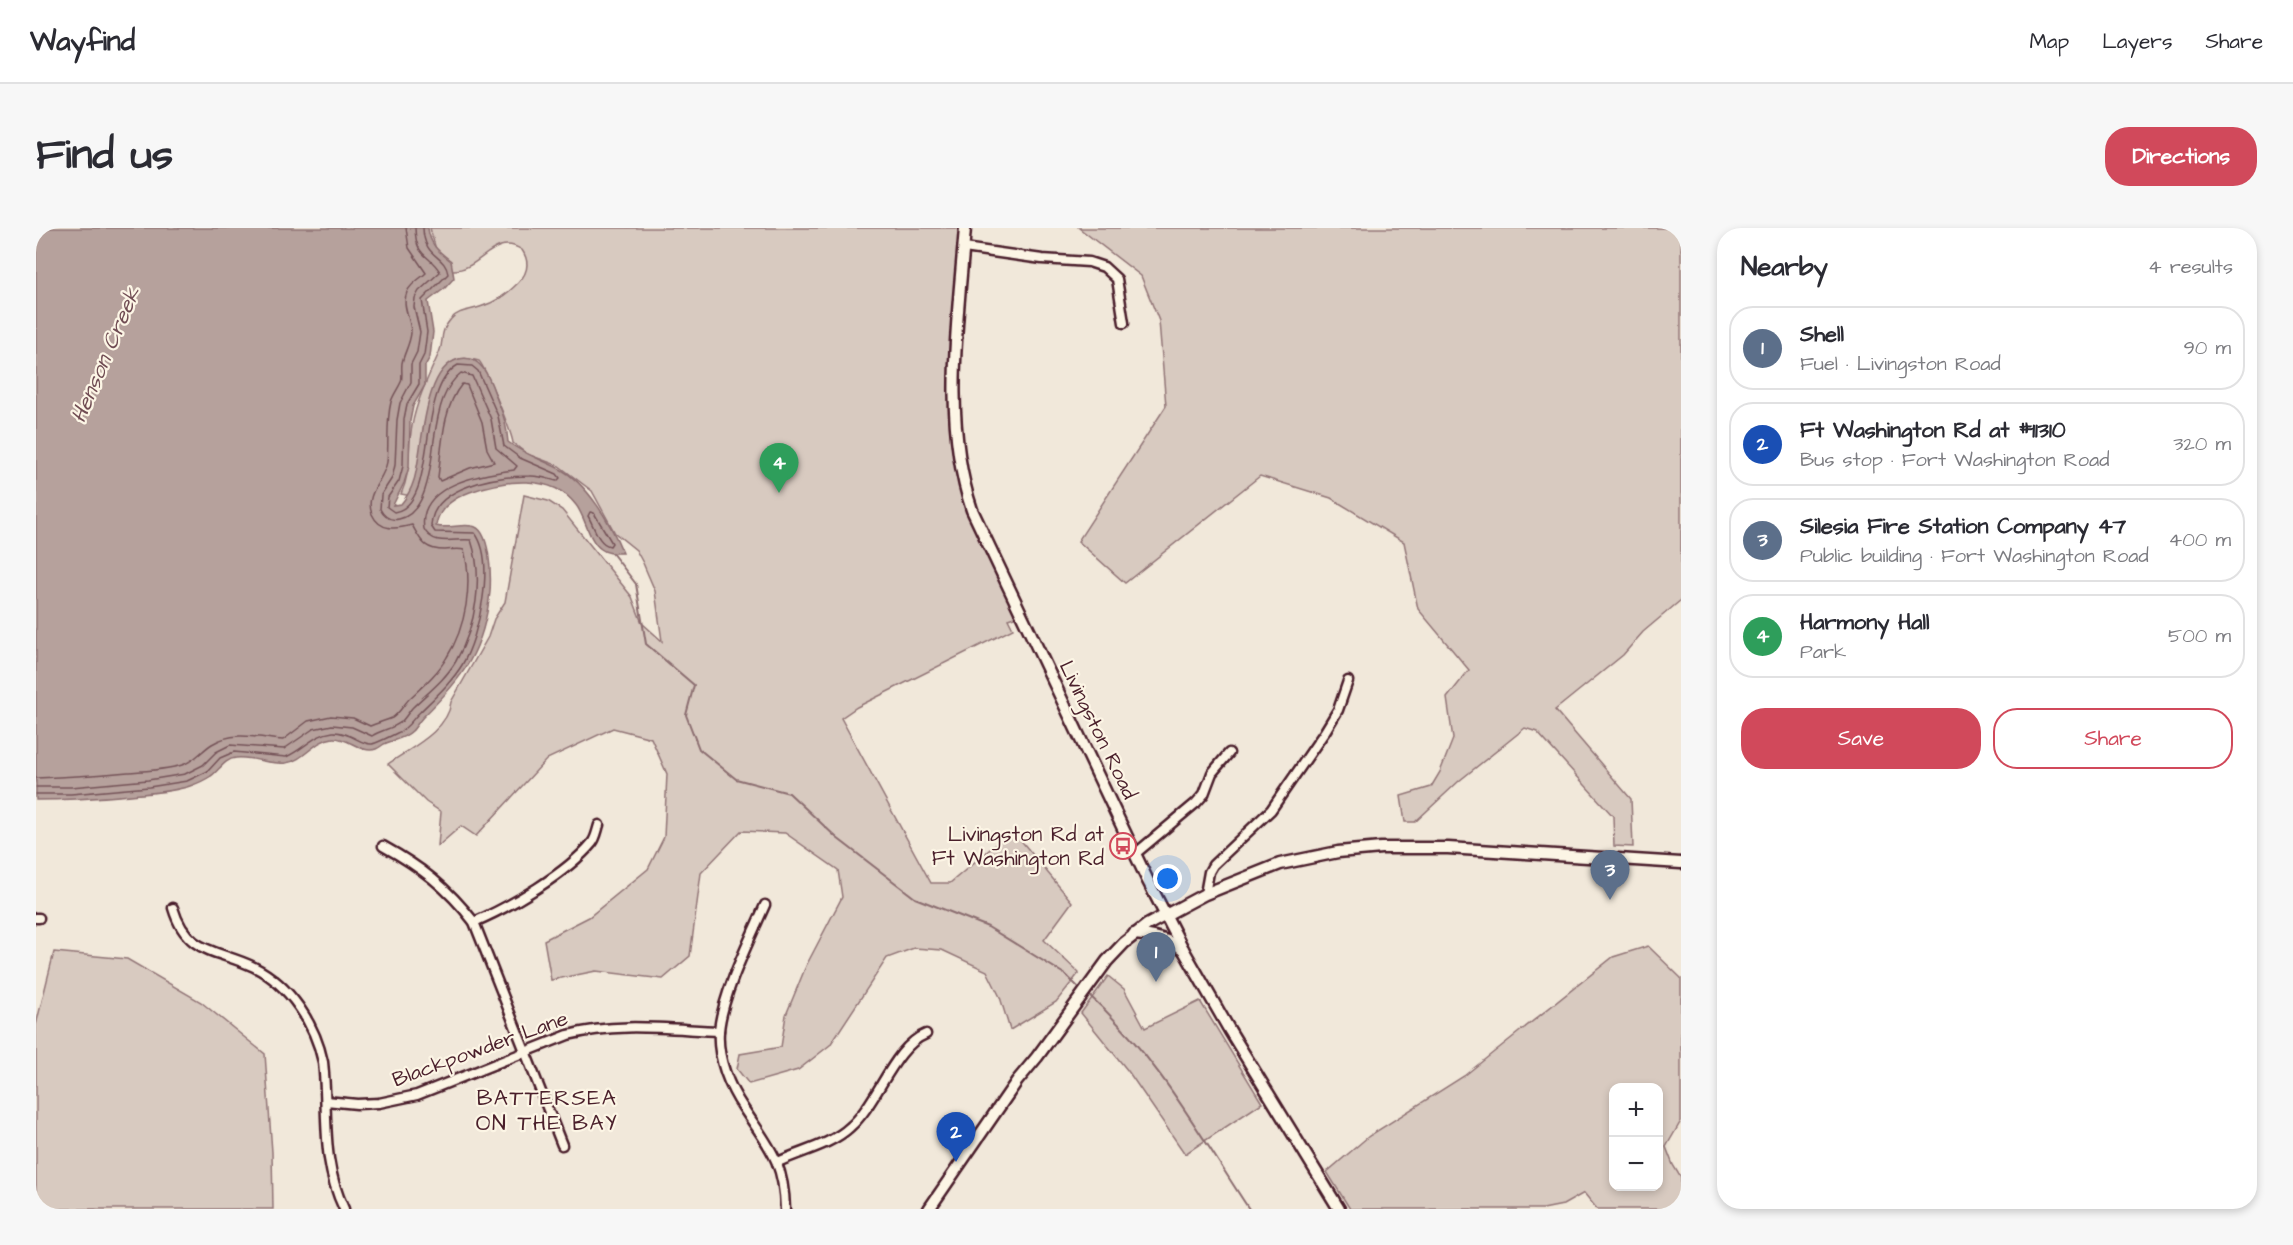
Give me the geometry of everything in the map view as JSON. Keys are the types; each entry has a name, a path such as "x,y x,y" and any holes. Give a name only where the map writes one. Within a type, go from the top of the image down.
{"main road":[{"name":"Livingston Road","path":"965,228 955,409 958,456 967,495 980,529 1165,915 1230,1031 1339,1209"},
{"path":"928,1209 1017,1081 1037,1058 1097,974 1134,934 1205,894 1280,864 1338,852 1381,848 1448,848 1681,863"},
{"path":"1134,934 1170,941 1183,949"}],"street":[{"path":"963,248 1042,259 1089,262 1104,267 1117,279 1124,323"},
{"path":"1205,894 1209,872 1213,866 1271,810 1324,733 1338,710 1348,681"},
{"path":"1136,854 1196,803 1204,794 1212,773 1229,753"},
{"path":"474,922 521,897 555,875 592,842 598,825"},
{"path":"383,846 408,860 434,879 457,901 474,922 562,1145"},
{"path":"765,905 734,979 719,1031 724,1068 729,1083 778,1162 785,1209"},
{"path":"173,908 177,923 187,938 213,952 255,968 283,989 310,1026 320,1049 326,1101 328,1161 344,1209"},
{"name":"Blackpowder Lane","path":"326,1101 357,1104 394,1101 434,1089 584,1031 625,1028 719,1031"},
{"path":"778,1162 828,1141 849,1129 871,1102 906,1048 917,1037 926,1034"}],"shaded area":[{"path":"430,228 964,228 953,358 960,474 1017,616 1008,619 1013,629 857,707 841,718 931,883 950,883 996,844 1014,832 1072,902 1044,940 1079,973 1056,1002 1010,1030 1000,997 987,971 942,950 914,948 887,958 830,1045 798,1070 749,1084 737,1069 740,1054 781,1047 786,1015 806,966 842,897 838,870 785,833 741,831 701,873 690,956 663,979 596,971 551,980 544,940 589,917 648,869 664,837 667,774 651,738 613,728 547,759 476,836 461,826 438,846 441,812 426,802 388,764 426,738 443,722 451,702 488,637 494,619 505,602 524,495 548,501 562,510 632,597 642,623 662,641 655,591 636,550 615,533 592,491 559,466 527,454 513,443 498,400 479,361 461,359 449,364 446,368 411,496 401,494 407,477 416,408 441,348 444,329 457,314 486,305 505,295 521,279 527,267 522,250 512,245 503,245 462,269 452,270 438,257"},
{"path":"1079,228 1681,228 1681,600 1643,632 1623,655 1555,710 1631,799 1633,847 1614,846 1613,816 1537,732 1525,728 1459,781 1415,822 1405,822 1401,796 1431,787 1440,772 1453,739 1447,698 1469,670 1418,609 1404,542 1331,498 1260,476 1125,583 1078,541 1166,406 1159,321 1141,276"},
{"path":"1648,946 1681,978 1681,1121 1666,1147 1681,1178 1681,1209 1597,1209 1584,1193 1563,1205 1543,1209 1350,1209 1327,1172 1369,1136 1464,1076 1613,957"},
{"path":"54,952 127,959 201,1002 265,1054 272,1152 273,1209 36,1209 36,1025"},
{"path":"1108,976 1124,989 1145,1028 1200,1001 1262,1103 1185,1154 1128,1071 1081,1013"}],"water":[{"name":"Henson Creek","path":"36,228 428,228 435,247 451,261 454,278 428,301 433,332 430,357 425,366 425,385 413,406 410,421 409,467 393,505 401,504 413,484 426,412 438,378 447,366 459,359 468,358 480,365 489,379 504,416 508,442 569,474 579,483 605,517 623,553 606,552 601,549 590,535 576,505 554,488 527,482 512,482 464,494 443,509 436,526 472,526 483,535 490,565 490,592 483,630 470,661 461,675 409,734 370,750 339,738 333,738 320,742 298,759 286,763 248,758 232,759 206,779 176,790 107,797 36,800"}],"waterway":[{"path":"612,553 636,584 646,644 694,685 686,715 699,749 736,779 789,793 837,838 915,898 988,927 1066,975 1078,987"},
{"path":"1089,995 1113,1018 1156,1070 1195,1125 1249,1209"}],"place":[{"name":"Harmony Hall","path":"779,493"},
{"name":"Livingston Rd at Ft Washington Rd","path":"1123,846"},
{"name":"Silesia Fire Station Company 47","path":"1610,900"},
{"name":"Shell","path":"1156,982"},
{"name":"Ft Washington Rd at #11310","path":"956,1162"}],"district":[{"name":"BATTERSEA ON THE BAY","path":"547,1110"}]}
